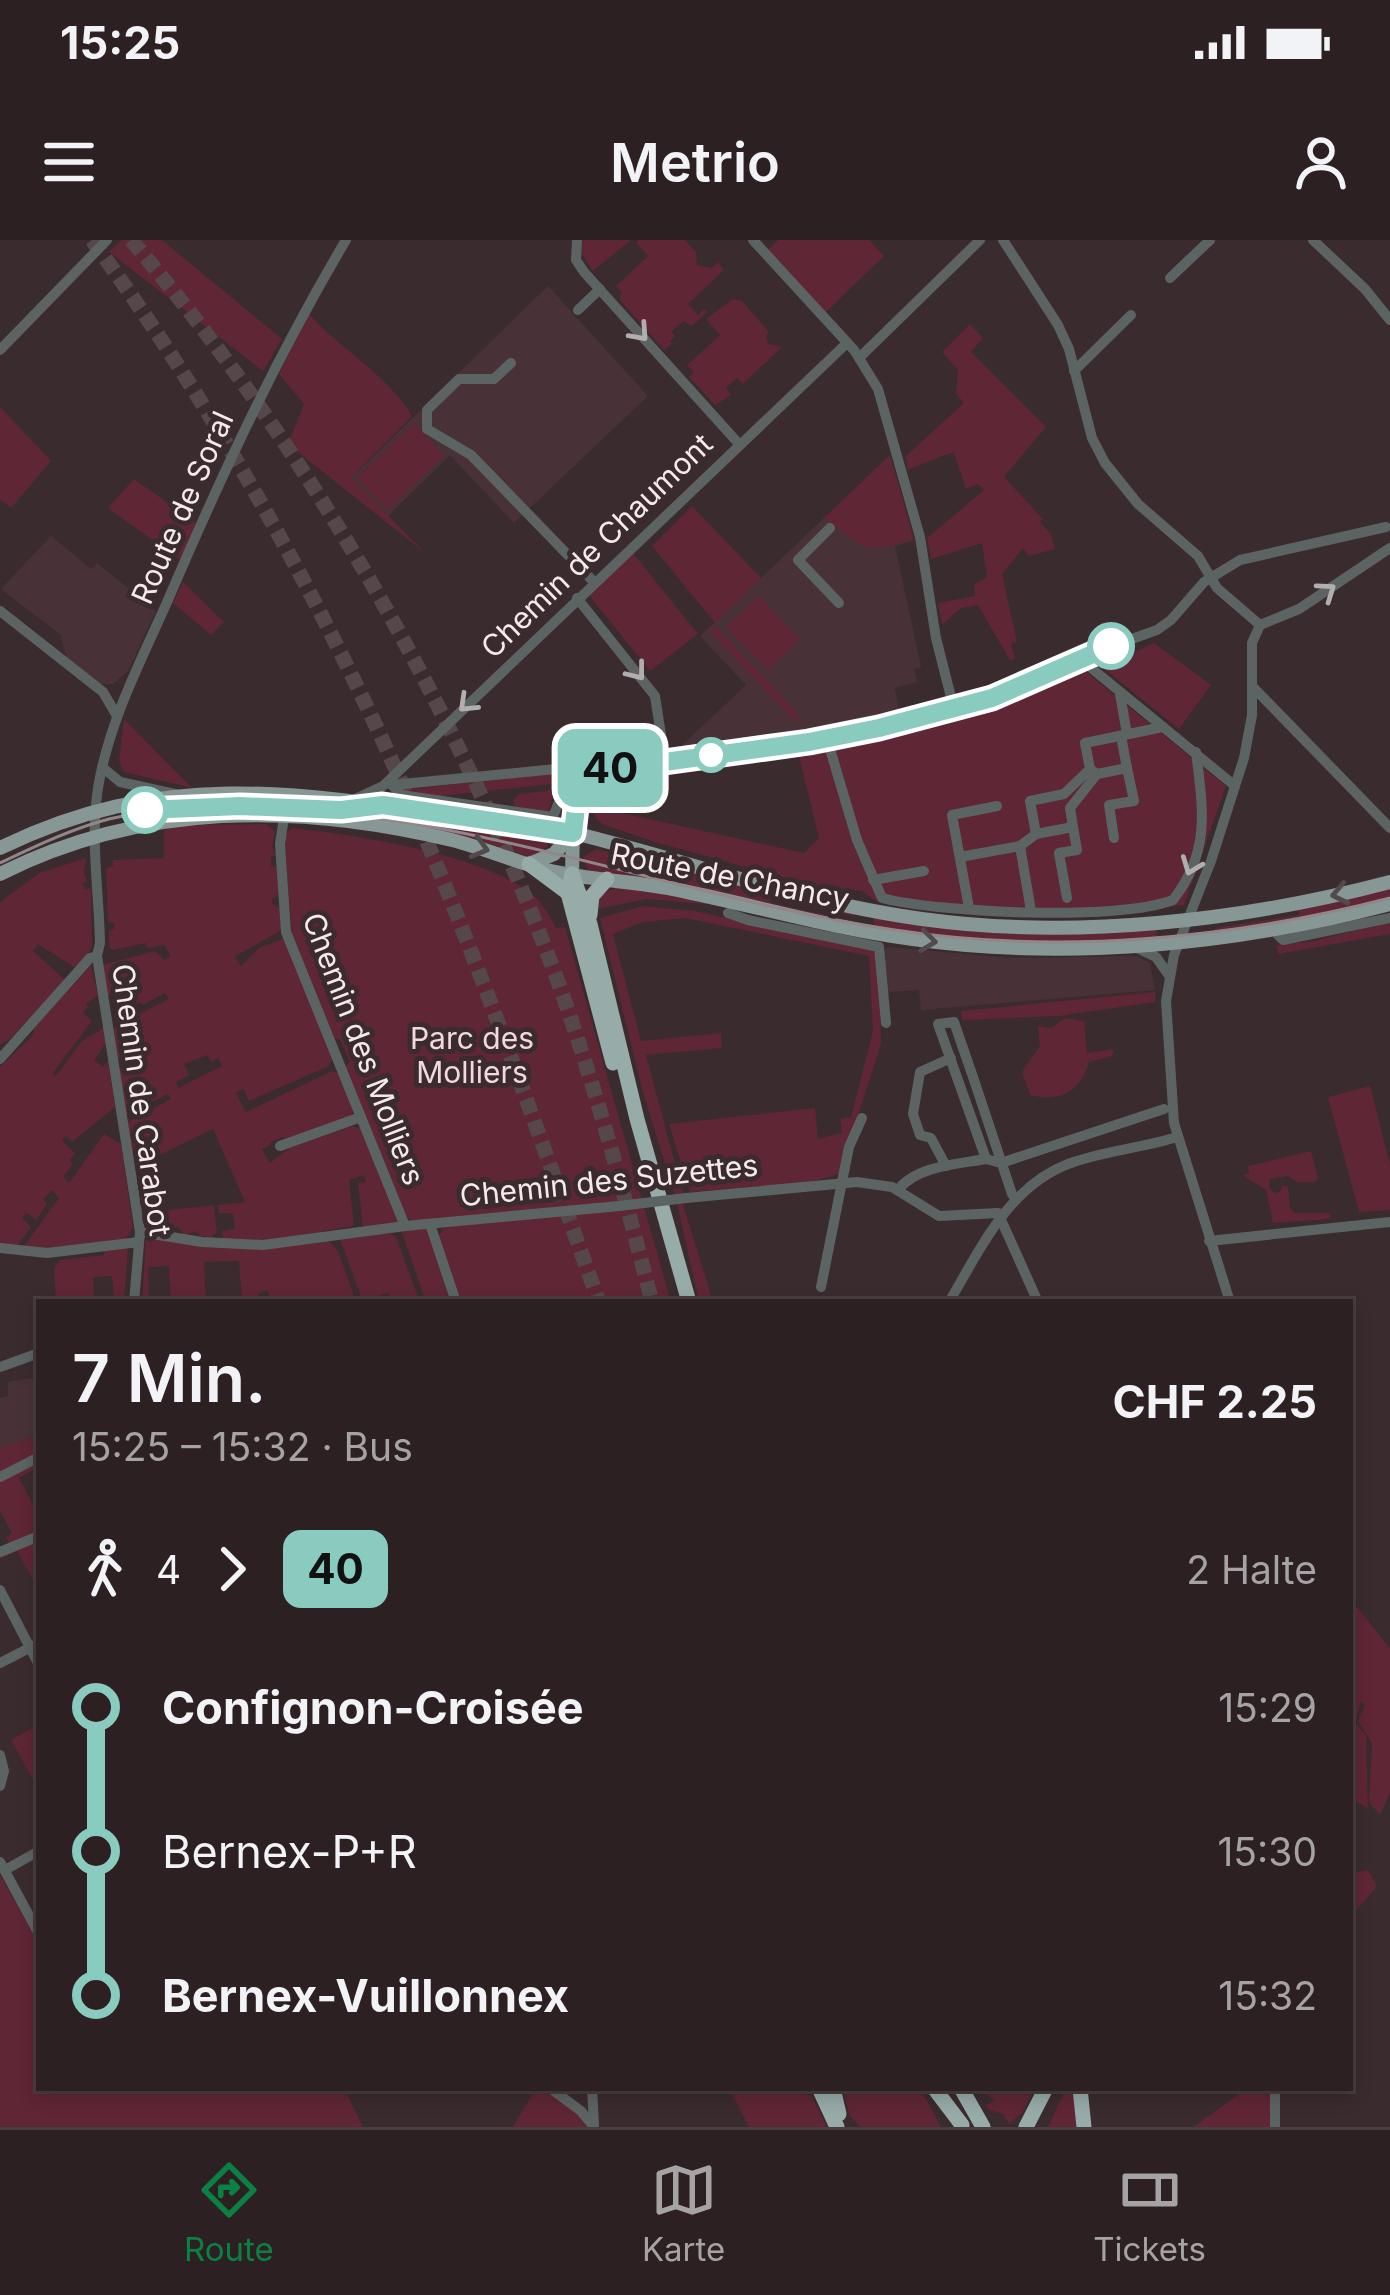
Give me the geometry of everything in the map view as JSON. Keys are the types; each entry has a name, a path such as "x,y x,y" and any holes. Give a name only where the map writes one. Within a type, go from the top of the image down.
{"highway":[{"path":"529,864 568,893"},
{"path":"572,874 568,893 679,1299"},
{"path":"572,874 590,924 637,1119 688,1299"},
{"path":"590,924 592,896 607,879"},
{"path":"820,2091 837,2127"},
{"path":"834,2091 847,2127"},
{"path":"940,2091 963,2126"},
{"path":"963,2091 983,2127"},
{"path":"1026,2127 1048,2091"},
{"path":"1036,2127 1049,2091"},
{"path":"1080,2091 1084,2127"}],"main road":[{"name":"Route de Chancy","path":"0,848 96,809 183,795 355,799 573,833 776,890 923,920 1051,926 1188,917 1390,882"},
{"name":"Route de Chancy","path":"0,874 96,834 201,817 284,817 409,831 572,874 676,890 918,940 1022,948 1128,945 1295,925 1390,904"},
{"path":"529,864 549,858 573,833"},
{"path":"572,874 573,833"}],"street":[{"path":"0,350 107,240"},
{"name":"Route de Soral","path":"96,809 102,767 132,680 250,415 346,240"},
{"path":"577,240 576,260 739,444"},
{"path":"753,240 847,343 878,388 920,537 936,638 954,709"},
{"path":"859,358 980,240"},
{"path":"1003,240 1058,326 1088,425 1105,463 1138,504 1198,556 1217,588 1261,625"},
{"path":"1170,278 1210,240"},
{"path":"1313,240 1390,320"},
{"path":"578,310 600,289"},
{"path":"1075,371 1131,315"},
{"name":"Chemin de Chaumont","path":"355,799 383,786 847,343"},
{"path":"511,364 494,379 459,380 427,410 428,429 471,455 594,582"},
{"path":"830,528 798,560 839,603"},
{"path":"573,833 579,782 585,775 827,740 954,709 1157,630 1210,577 1248,557 1389,528"},
{"path":"1229,1299 1177,1138 1165,1029 1168,974 1235,786 1252,704 1252,643 1261,625 1299,609 1390,548"},
{"path":"577,598 655,696 665,760"},
{"path":"0,611 103,692 117,716"},
{"path":"1079,658 1235,786"},
{"path":"103,692 132,680"},
{"path":"1252,686 1390,828"},
{"path":"1114,838 1109,806 1134,801 1120,694"},
{"path":"1252,704 1275,706"},
{"path":"1093,771 1085,743 1163,727"},
{"path":"827,740 882,898 1031,911 1104,910 1173,900 1204,832 1196,752"},
{"path":"102,767 120,782 183,795"},
{"path":"559,804 554,817 401,795 392,785 575,767"},
{"path":"1036,834 1030,801 1064,794 1093,771 1127,768"},
{"path":"1066,898 1059,853 1077,850 1072,801 1093,771"},
{"path":"383,786 400,807"},
{"path":"969,908 952,815 998,806"},
{"name":"Chemin de Carabot","path":"96,809 97,956 139,1237 134,1299"},
{"name":"Chemin des Molliers","path":"284,817 280,844 286,932 405,1226"},
{"path":"960,857 1020,846 1036,834 1073,827"},
{"path":"1020,846 1031,911"},
{"path":"873,880 924,871"},
{"path":"728,913 879,947 886,1023"},
{"path":"1277,934 1282,940 1390,919"},
{"path":"1128,945 1156,957 1168,974"},
{"path":"0,1059 97,956"},
{"path":"986,1159 938,1024 954,1022 1016,1198"},
{"path":"946,1166 931,1138 920,1136 913,1114 920,1072 951,1058"},
{"path":"898,1190 908,1178 946,1166 986,1159 1001,1163 1164,1109"},
{"path":"280,1146 361,1117"},
{"path":"821,1287 849,1147 862,1118"},
{"path":"951,1299 1002,1216 1041,1178 1068,1164 1177,1138"},
{"name":"Chemin des Suzettes","path":"0,1248 47,1253 139,1237 263,1244 843,1182 884,1184 939,1216 994,1212 1002,1216"},
{"path":"1002,1216 1037,1299"},
{"path":"1209,1241 1390,1222"},
{"path":"430,1224 455,1299"},
{"path":"0,1367 36,1354"},
{"path":"0,1477 36,1459"},
{"path":"0,1552 36,1537"},
{"path":"0,1590 34,1645 0,1663"},
{"path":"0,1755 4,1771 0,1786"},
{"path":"35,1917 2,1866 36,1852"},
{"path":"592,2091 594,2127"},
{"path":"1275,2091 1275,2127"},
{"path":"556,2092 594,2127"}],"shaded area":[{"path":"548,286 648,396 514,523 450,455 388,516 351,478"},
{"path":"890,455 914,540 895,546 921,667 914,669 917,682 895,688 899,710 797,733 679,748 746,685 700,636"},
{"path":"51,536 91,569 97,563 156,611 128,671 113,684 98,684 67,660 61,635 1,589"},
{"path":"884,950 1010,958 1137,956 1150,963 1155,990 921,1010 919,990 887,992"},
{"path":"36,1377 36,1436 0,1448 0,1398 8,1396 8,1382"}],"green space":[{"path":"122,240 162,240 282,339 263,371 109,252"},
{"path":"583,240 631,240 593,271 581,253"},
{"path":"639,240 685,240 696,252 697,265 712,268 718,262 724,270 688,304 698,315 704,309 707,312 692,326 683,321 671,332 675,336 672,344 664,350 619,299 622,293 616,286 648,256"},
{"path":"778,240 869,240 884,256 825,313 767,251"},
{"path":"733,299 742,301 769,332 769,344 782,347 743,384 737,378 726,388 731,395 715,405 689,377 694,372 687,365 720,335 706,319"},
{"path":"309,314 390,387 412,416 351,478 425,553 288,444 304,404 279,374"},
{"path":"970,324 983,338 971,352 1046,427 1004,477 1043,519 1040,522 1051,534 1055,549 1029,556 1023,548 1002,574 1017,642 1011,643 1015,659 1010,660 978,605 961,608 942,625 938,603 975,596 974,584 987,577 982,543 931,559 927,538 984,490 978,484 966,489 954,452 907,470 906,456 964,403 956,393 958,370 942,352"},
{"path":"0,407 51,461 11,508 0,499"},
{"path":"414,423 444,456 388,510 357,478"},
{"path":"890,455 914,540 865,546 824,518"},
{"path":"134,479 196,523 180,560 108,508"},
{"path":"692,506 761,578 715,623 652,546"},
{"path":"632,552 698,634 650,671 588,594"},
{"path":"183,582 224,622 211,635 173,603"},
{"path":"759,596 800,639 767,670 726,627"},
{"path":"715,625 800,716 794,721 709,631"},
{"path":"1154,643 1211,685 1179,729 1102,667"},
{"path":"1084,670 1226,786 1184,905 1142,909 920,907 876,901 862,891 816,887 652,841 602,824 594,816 596,789 601,786 599,808 804,853 819,838 798,753 943,719"},
{"path":"124,719 192,788 124,772 119,761"},
{"path":"554,773 563,783 431,797 402,790"},
{"path":"562,789 562,797 552,796 549,812 515,807 513,800 519,794"},
{"path":"382,810 541,834 548,846 534,858 465,836 381,819"},
{"path":"266,824 275,832 272,847 277,856 271,856 271,866 278,867 279,894 272,904 281,908 282,930 235,956 241,966 259,948 285,938 333,1056 329,1066 249,1101 243,1089 236,1093 246,1112 332,1071 340,1074 354,1109 350,1118 287,1140 283,1137 262,1149 270,1163 290,1148 353,1126 363,1130 399,1222 363,1227 358,1183 366,1182 364,1175 349,1180 354,1226 274,1240 223,1240 222,1231 235,1229 233,1214 219,1213 218,1205 245,1202 213,1129 137,1166 130,1153 126,1123 171,1099 168,1094 125,1115 119,1072 123,1063 115,1051 113,1031 169,999 165,993 143,1005 123,1008 119,995 106,995 102,965 155,951 164,960 171,956 164,945 109,947 109,931 115,923 108,922 106,868 113,866 113,860 164,858 164,830 186,825","holes":["207,1055 211,1062 218,1058 222,1066 178,1088 176,1082 189,1075 184,1064"]},
{"name":"Parc des Molliers","path":"292,828 454,858 513,882 535,897 556,928 565,927 670,1299 460,1299 439,1236 444,1228 464,1225 412,1221 406,1216 345,1067 350,1062 340,1039 332,1038 292,936 284,835"},
{"path":"596,849 855,912 854,916 770,899 771,903 853,921 852,925 588,871 583,857"},
{"path":"86,858 87,881 82,884 86,890 91,887 92,947 74,967 38,944 33,951 65,980 0,1045 0,902 39,873"},
{"path":"1390,886 1390,900 1215,932 1215,928 1299,915 1298,906"},
{"path":"618,887 726,906 647,899 598,909 602,893"},
{"path":"643,906 695,911 879,952 881,1044 839,1174 810,1182 690,1192 669,1124 815,1108 818,1139 842,1133 840,1119 851,1117 873,1031 869,956 685,918 643,922 613,934 641,1041 721,1033 722,1048 646,1055 683,1193 675,1195 643,1093 600,918"},
{"path":"872,915 1156,925 1157,938 1011,943 876,929"},
{"path":"1390,922 1390,934 1278,954 1276,945"},
{"path":"91,965 98,995 83,1013 92,1021 52,1074 56,1076 82,1041 104,1028 106,1043 94,1060 103,1067 108,1061 115,1107 72,1142 66,1136 62,1140 75,1154 63,1177 69,1183 104,1134 121,1144 133,1228 125,1239 75,1249 22,1249 59,1198 52,1190 36,1220 27,1213 22,1218 31,1227 16,1247 0,1243 0,1067"},
{"path":"1155,992 1155,1002 1059,1016 962,1020 961,1011"},
{"path":"1065,1018 1084,1021 1087,1053 1114,1049 1112,1056 1089,1062 1081,1081 1060,1096 1030,1095 1022,1072 1040,1046 1038,1026 1051,1028"},
{"path":"1370,1086 1390,1165 1390,1210 1359,1212 1328,1097"},
{"path":"1311,1151 1318,1178 1314,1182 1297,1182 1288,1176 1269,1179 1269,1188 1276,1193 1282,1185 1288,1187 1295,1213 1330,1213 1330,1219 1273,1223 1266,1190 1242,1175 1249,1173 1248,1166"},
{"path":"682,1201 712,1299 698,1299 677,1203"},
{"path":"214,1205 217,1232 212,1237 196,1231 184,1235 178,1227 161,1232 144,1225 142,1213"},
{"path":"428,1227 449,1299 425,1299 401,1230"},
{"path":"390,1233 396,1237 417,1299 390,1299 388,1293 382,1299 362,1299 340,1239"},
{"path":"146,1237 204,1246 328,1240 338,1251 355,1299 271,1299 267,1290 258,1294 260,1299 242,1299 239,1261 204,1262 206,1299 171,1299 169,1266 148,1267 149,1299 142,1299"},
{"path":"128,1249 124,1299 114,1299 112,1276 93,1277 94,1299 56,1299 54,1269 60,1260 104,1255 104,1250"},
{"path":"36,1436 36,1469 19,1478 36,1510 36,1534 10,1544 6,1538 12,1533 0,1511 0,1448"},
{"path":"36,1540 36,1586 17,1551 0,1559"},
{"path":"1353,1602 1390,1649 1390,1792 1380,1815 1369,1802 1372,1743 1358,1721 1365,1705 1361,1701 1355,1722 1366,1736 1368,1808 1353,1800 1353,1766"},
{"path":"36,1726 36,1782 35,1783 11,1740"},
{"path":"1368,1870 1377,1886 1353,1914 1353,1872"},
{"path":"0,1875 36,1939 36,2091 345,2091 363,2127 0,2127"},
{"path":"534,2091 549,2091 582,2118 586,2127 513,2127"},
{"path":"731,2091 804,2091 827,2127 749,2127"},
{"path":"843,2091 922,2091 941,2127 861,2127 850,2116"},
{"path":"983,2091 1033,2091 1022,2113 1009,2124 1003,2114 989,2110 986,2105 994,2101"},
{"path":"1065,2091 1074,2094 1076,2127 1048,2127"},
{"path":"1244,2091 1271,2091 1271,2127 1193,2127"}],"tunnel":[{"path":"92,240 172,356 246,476 376,726 466,939 598,1299"},
{"path":"131,240 261,408 376,591 428,686 518,880 557,979 608,1139 651,1299"}],"tram line":[{"path":"0,863 109,819 181,809 254,808 416,824 814,916 957,937 1081,942 1144,939 1268,924 1390,898"}],"bus line":[{"name":"40","path":"145,810 240,806 341,810 383,805 573,833 579,782 592,772 879,728 992,698 1111,646"}]}
